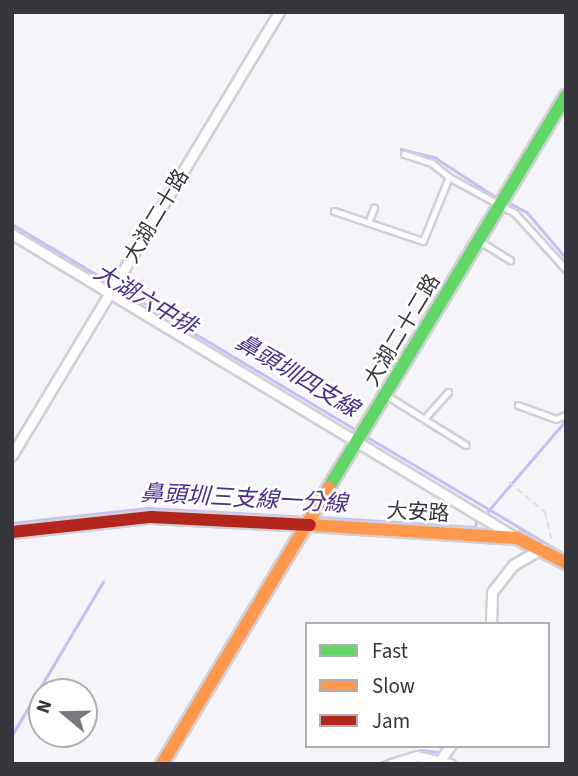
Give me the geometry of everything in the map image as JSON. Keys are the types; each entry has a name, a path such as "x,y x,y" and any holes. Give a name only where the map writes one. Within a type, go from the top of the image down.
{"street":[{"name":"大湖二十路","path":"12,455 279,12"},
{"name":"大湖二十二路","path":"162,764 566,95"},
{"path":"12,234 517,538"},
{"name":"大安路","path":"12,532 150,517 517,538 566,563"},
{"path":"491,622 492,592 513,565 546,551"},
{"path":"391,764 407,756 446,761"}],"lane":[{"path":"404,154 432,163 449,177 500,204 528,223 566,269"},
{"path":"334,211 423,241 449,177"},
{"path":"368,223 374,208"},
{"path":"478,240 510,260"},
{"path":"424,419 448,392"},
{"path":"385,394 466,445"},
{"path":"518,405 556,419 566,415"}],"path":[{"path":"509,482 545,512 554,533 546,551"}],"waterway":[{"path":"401,149 436,158 499,199"},
{"path":"506,201 527,212 566,258"},
{"name":"鼻頭圳四支線","path":"12,224 359,432"},
{"path":"488,511 566,420"},
{"name":"鼻頭圳四支線","path":"364,435 566,555"},
{"name":"鼻頭圳三支線一分線","path":"12,523 147,508 308,517"},
{"name":"鼻頭圳三支線一分線","path":"318,517 475,527"},
{"path":"475,527 477,518"},
{"path":"12,735 103,582"},
{"path":"376,764 420,750 439,752 460,764"}],"traffic: fast":[{"path":"329,487 566,95"}],"traffic: slow":[{"path":"162,764 329,487"},
{"path":"310,525 517,538 566,563"}],"traffic: jam":[{"path":"12,532 151,517 310,525"}],"water label":[{"name":"大湖六中排","path":"145,300"}]}
